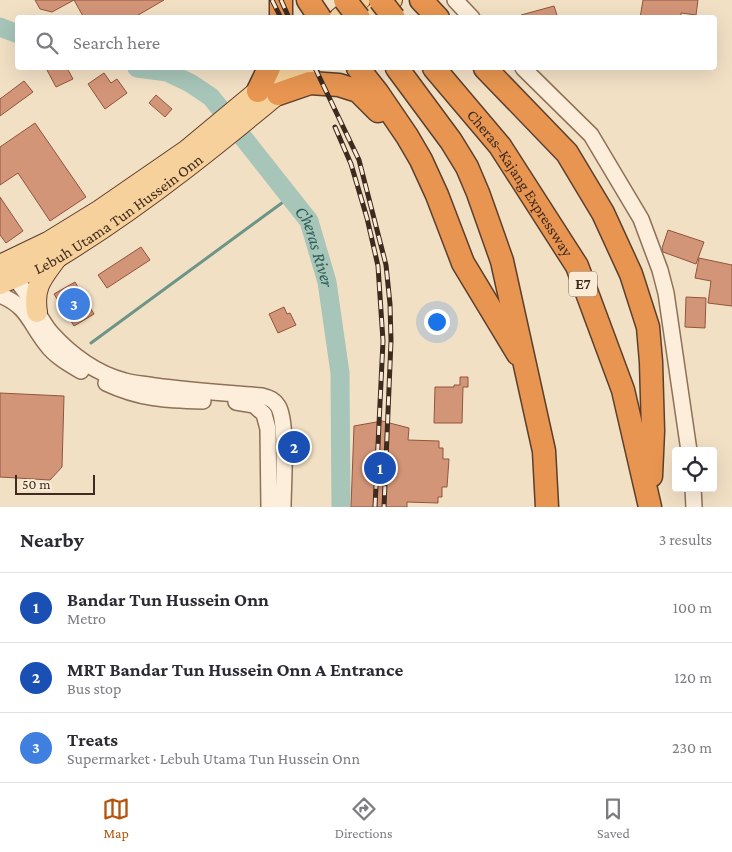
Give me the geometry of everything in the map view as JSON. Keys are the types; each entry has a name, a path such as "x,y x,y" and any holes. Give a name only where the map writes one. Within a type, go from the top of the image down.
{"highway":[{"path":"281,0 281,15"},
{"path":"308,0 318,15"},
{"path":"346,0 357,15"},
{"path":"380,0 392,15"},
{"path":"421,0 435,15"},
{"path":"269,70 268,92 310,83 339,85 358,91 407,136"},
{"path":"359,70 407,136 430,177 463,263 528,370"},
{"name":"Cheras–Kajang Expressway","path":"399,70 451,141 467,167 502,260 528,370 544,451 547,507"},
{"name":"Cheras–Kajang Expressway","path":"436,70 500,146 577,266 623,390 650,505"},
{"path":"487,70 566,153 602,213 631,274 648,327 651,362 653,431 650,505"}],"main road":[{"path":"342,15 360,0"},
{"path":"374,15 392,0"},
{"path":"268,92 283,70"},
{"path":"223,130 268,92 306,70"},
{"name":"Lebuh Utama Tun Hussein Onn","path":"3,274 57,258 136,206 223,130"},
{"name":"Lebuh Utama Tun Hussein Onn","path":"3,274 187,150 223,130"},
{"path":"37,312 35,298 37,288 57,258"}],"street":[{"path":"454,0 469,15"},
{"path":"525,70 591,135 641,218 660,270 666,294 688,447"},
{"path":"3,274 37,312 47,329 61,344 88,365 124,381 185,390 262,396 272,399 279,408 283,426 283,507"},
{"path":"0,295 22,308 48,347 59,356 76,368 120,390 156,399 233,402 254,405 264,414 268,428 269,507"},
{"path":"693,492 694,507"}],"building":[{"path":"35,0 74,0 52,12 40,9"},
{"path":"74,0 164,0 138,15 82,15"},
{"path":"643,0 698,0 696,15 681,13 681,15 640,15"},
{"path":"554,6 557,15 521,15"},
{"path":"47,70 68,70 73,79 56,87"},
{"path":"104,73 111,83 117,79 127,93 105,109 88,84"},
{"path":"24,81 33,92 0,116 0,99"},
{"path":"156,95 172,109 165,117 149,103"},
{"path":"35,123 86,197 50,221 18,173 0,185 0,147"},
{"path":"0,197 23,231 6,243 0,235"},
{"path":"668,230 704,242 696,264 663,252 662,248"},
{"path":"141,247 150,260 107,288 98,275"},
{"path":"699,258 732,265 732,306 708,303 711,281 695,278"},
{"path":"75,282 94,314 74,326 54,294"},
{"path":"686,297 706,298 705,328 685,327"},
{"path":"284,307 287,314 290,313 296,325 278,333 269,314"},
{"path":"460,377 468,377 468,387 463,387 462,423 434,423 435,387 454,387 454,385 460,385"},
{"path":"0,393 64,396 62,467 50,480 0,477"},
{"path":"382,421 409,428 408,440 439,441 439,448 443,448 443,459 449,459 447,487 442,487 442,497 438,497 438,503 407,502 407,507 351,507 354,426"}],"waterway":[{"name":"Cheras River","path":"0,27 15,33"},
{"name":"Cheras River","path":"152,70 167,72 190,83 211,97 309,221 327,282 340,373 341,507"},
{"path":"91,343 290,197"}],"railway":[{"path":"272,0 280,15"},
{"path":"281,0 288,15"},
{"path":"316,70 359,160 386,265 391,341 384,507"},
{"path":"335,127 351,164 367,218 378,266 383,341 375,507"}],"place":[{"name":"Treats","path":"74,304"},
{"name":"MRT Bandar Tun Hussein Onn A Entrance","path":"294,447"},
{"name":"Bandar Tun Hussein Onn","path":"380,468"}]}
